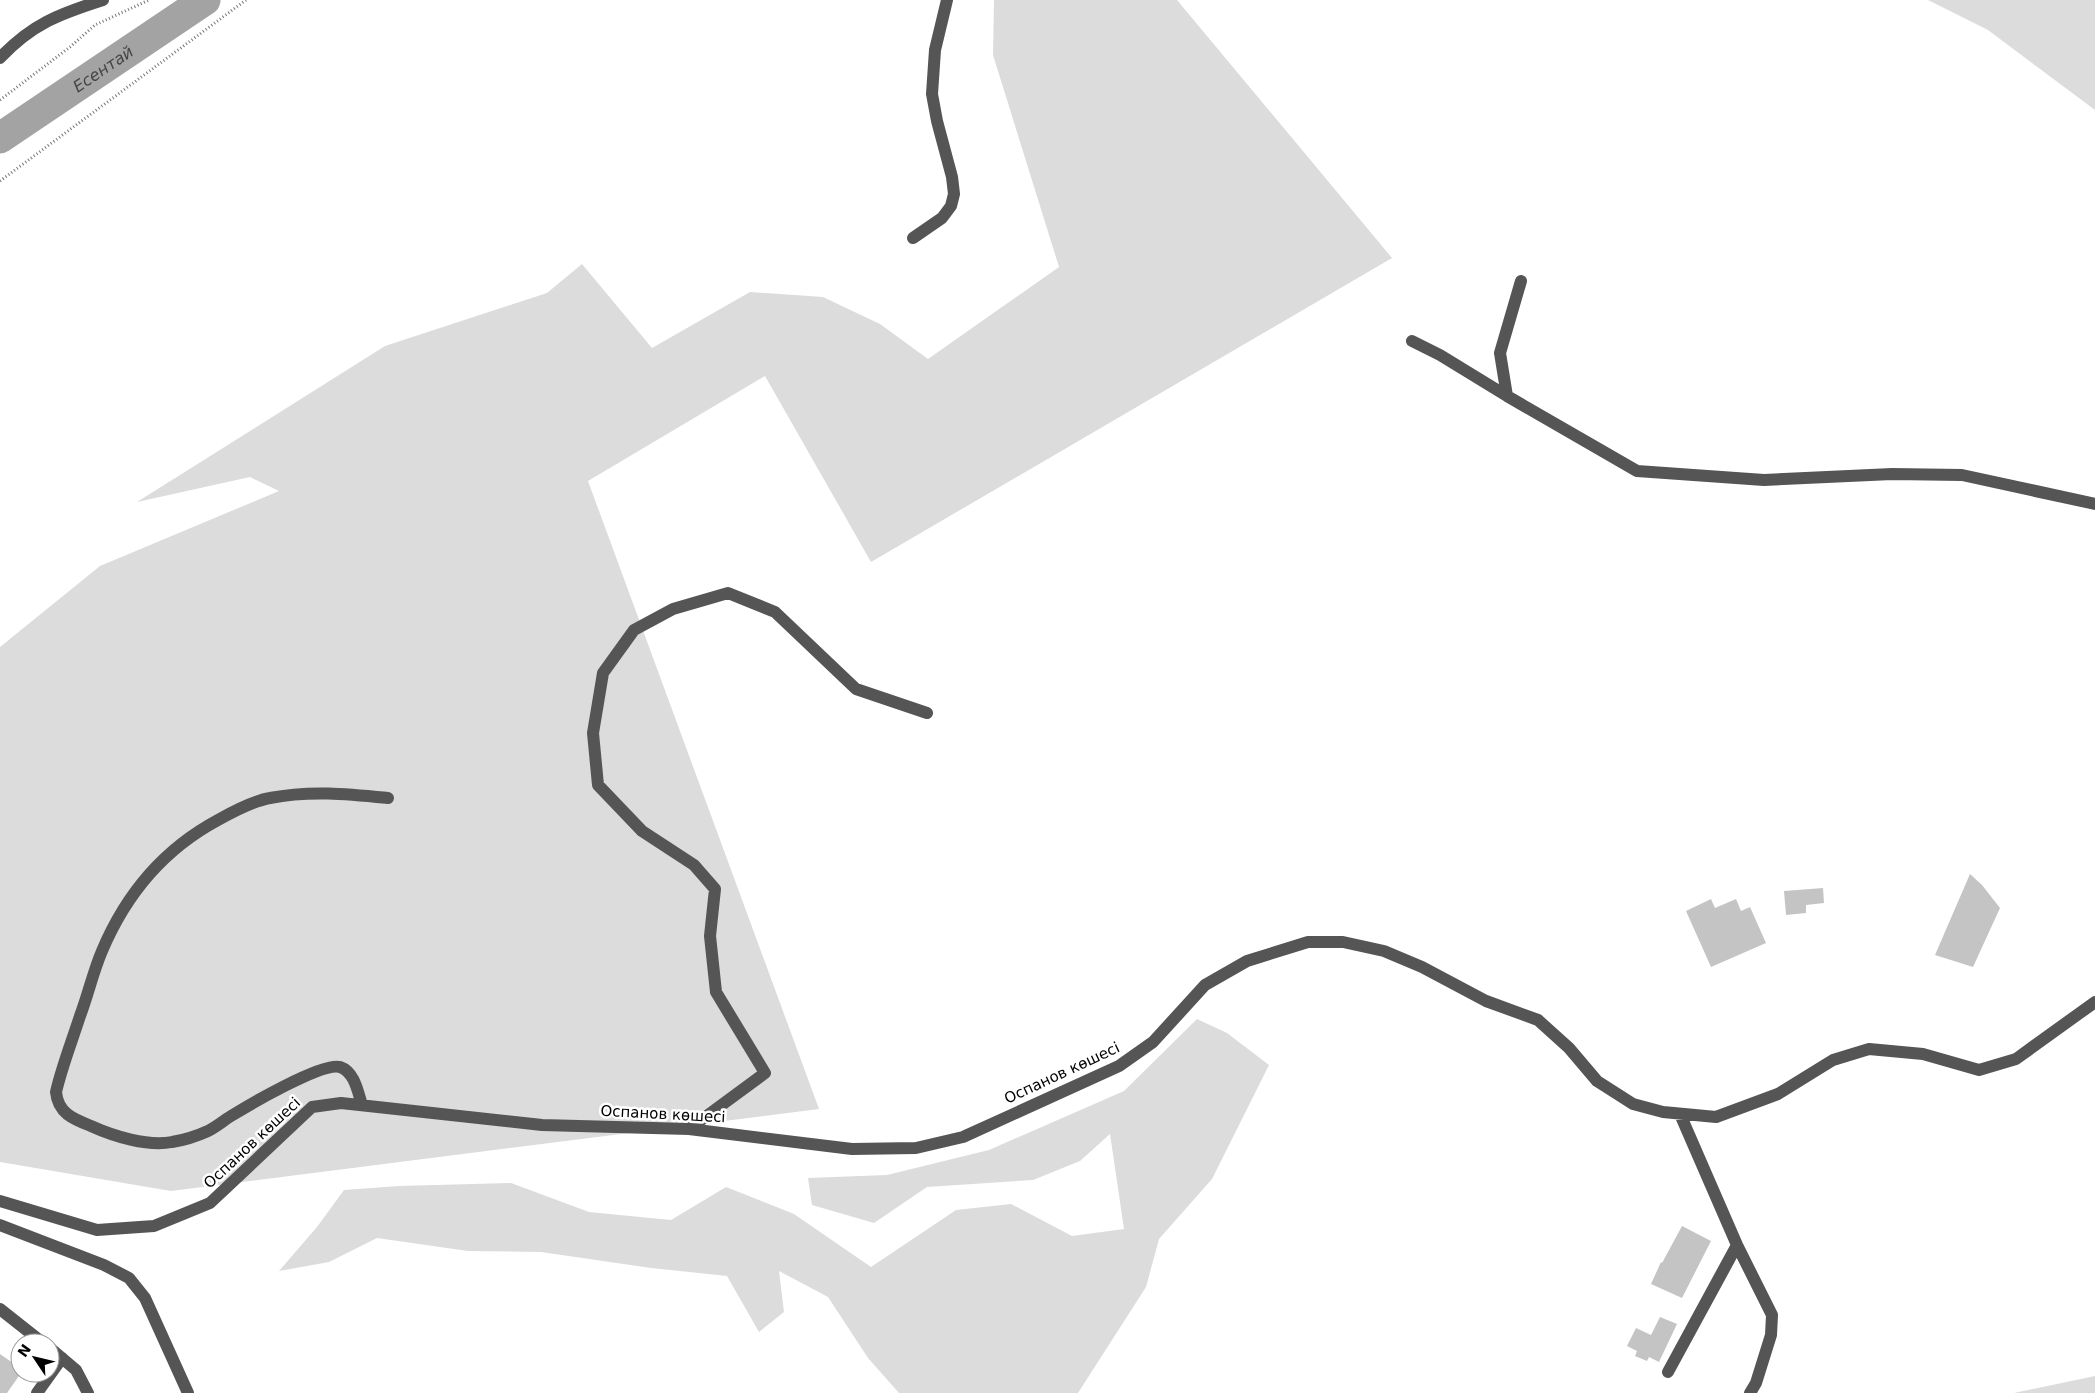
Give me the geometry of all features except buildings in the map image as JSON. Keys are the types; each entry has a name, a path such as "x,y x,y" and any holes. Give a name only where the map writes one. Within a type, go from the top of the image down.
{"street":[{"path":"0,58 12,45 36,26 60,14 103,0"},
{"path":"913,238 942,218 951,206 954,194 952,177 932,94 935,50 946,0"},
{"path":"1507,396 1500,353 1521,281"},
{"path":"1412,341 1440,355 1637,471 1764,480 1892,474 1962,475 2095,504"},
{"path":"688,1129 765,1073 716,992 710,936 715,888 694,865 642,831 598,785 593,733 603,673 634,630 673,609 728,593 775,612 856,688 927,713"},
{"path":"362,1105 350,1074 341,1068 331,1066 310,1073 230,1116 210,1130 170,1143 138,1141 106,1133 80,1122 63,1111 57,1103 56,1092 102,950 124,910 143,882 168,854 193,834 234,811 268,798 302,793 335,793 388,798"},
{"name":"Оспанов көшесі","path":"0,1201 97,1230 154,1226 210,1203 312,1107 341,1103 542,1125 688,1129 852,1149 916,1148 963,1136 1119,1066 1153,1042 1205,985 1247,960 1308,942 1343,942 1384,951 1422,967 1486,1001 1538,1020 1569,1048 1597,1082 1633,1104 1663,1112 1716,1117 1778,1094 1833,1060 1869,1049 1923,1054 1978,1070 2016,1060 2095,1002"},
{"path":"1680,1114 1737,1246 1772,1315 1771,1335 1756,1383 1750,1393"},
{"path":"0,1225 104,1265 129,1278 145,1298 188,1393"},
{"path":"1668,1372 1737,1246"},
{"path":"0,1309 30,1333"},
{"path":"37,1393 62,1358 76,1370 88,1393"}],"path":[{"path":"0,100 70,47 95,25 149,0"},
{"path":"1,178 246,0"}],"shaded area":[{"path":"994,0 1177,0 1392,258 871,562 765,376 588,481 819,1109 171,1191 0,1162 0,647 100,566 279,491 250,477 137,502 385,346 547,293 582,264 652,348 750,292 823,297 880,324 928,359 1059,267 993,55"},
{"path":"1928,0 2095,0 2095,110 1988,30"},
{"path":"1197,1019 1227,1033 1269,1065 1212,1179 1159,1239 1146,1287 1078,1393 899,1393 868,1358 828,1297 779,1271 784,1312 759,1332 727,1276 651,1268 541,1252 468,1251 377,1238 329,1262 279,1271 317,1227 344,1190 399,1186 511,1183 589,1212 671,1220 726,1187 794,1214 871,1267 956,1210 1011,1204 1072,1236 1124,1229 1110,1134 1080,1161 1033,1180 927,1187 874,1223 812,1205 808,1178 887,1175 989,1150 1124,1091"},
{"path":"2095,1376 2095,1393 2014,1393"}],"waterway":[{"name":"Есентай","path":"0,138 205,0"}]}
